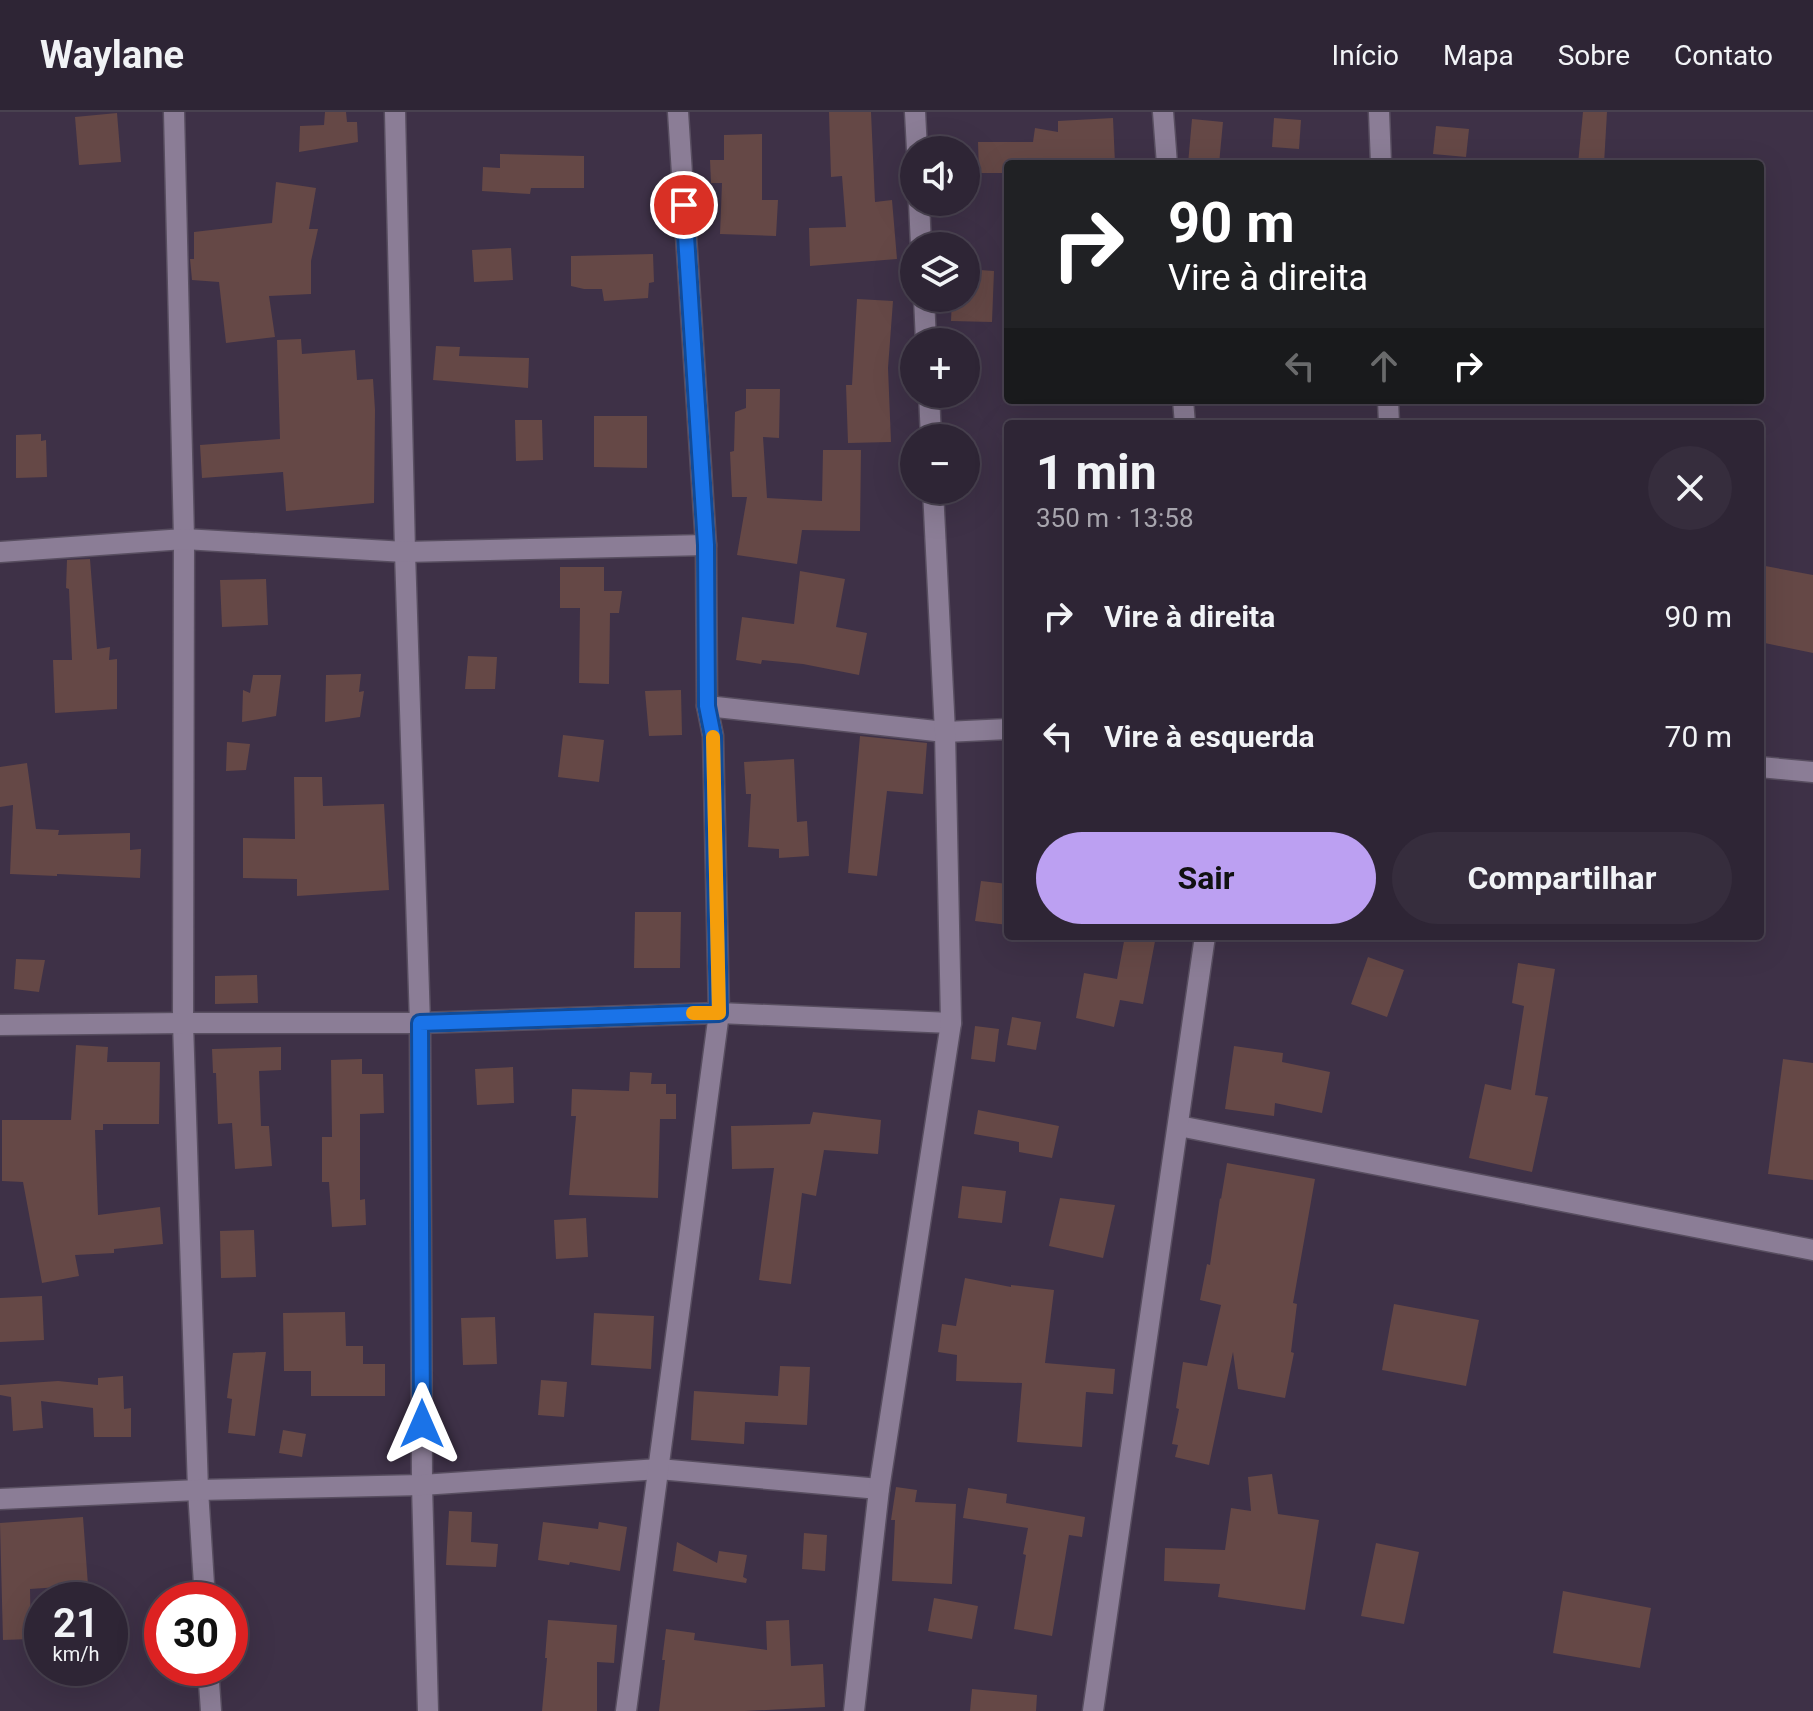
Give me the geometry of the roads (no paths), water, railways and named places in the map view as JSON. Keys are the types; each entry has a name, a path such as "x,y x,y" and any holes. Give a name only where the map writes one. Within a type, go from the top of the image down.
{"street":[{"path":"174,112 184,539 183,1023 198,1490 204,1582"},
{"path":"395,112 420,1023 422,1485 428,1711"},
{"path":"626,1711 719,1013 713,736 707,706 706,545 678,112"},
{"path":"915,112 916,136"},
{"path":"1163,112 1167,160"},
{"path":"1379,112 1381,160"},
{"path":"854,1711 879,1489 951,1023 945,732 934,504"},
{"path":"0,552 184,539 405,552 706,545"},
{"path":"707,706 945,732 1004,729"},
{"path":"1764,767 1813,772"},
{"path":"1093,1711 1204,940"},
{"path":"0,1025 420,1023 719,1013 951,1023"},
{"path":"1179,1126 1813,1250"},
{"path":"0,1499 198,1490 422,1485 659,1469 879,1489"},
{"path":"209,1686 211,1711"}]}
